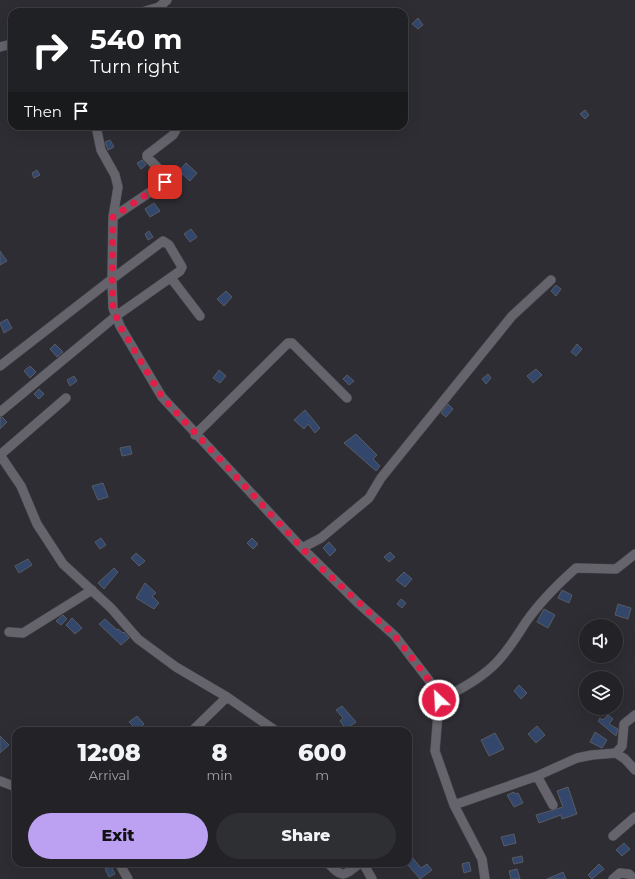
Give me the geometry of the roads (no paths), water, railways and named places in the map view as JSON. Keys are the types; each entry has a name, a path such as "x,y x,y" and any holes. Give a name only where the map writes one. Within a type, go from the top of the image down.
{"street":[{"path":"156,8 167,0"},
{"path":"97,130 101,150 115,175 118,187 113,217 112,278 113,308 120,326 162,397 195,435 254,495 302,548 359,604 395,636 438,692 439,700 435,751 454,805 482,859 485,879"},
{"path":"113,217 165,182 165,175 147,155 173,135 176,130"},
{"path":"0,366 112,278 163,241 169,245 182,267 180,271 116,316 0,412"},
{"path":"171,278 200,316"},
{"path":"302,548 321,538 369,498 386,473 512,316 550,280"},
{"path":"195,435 288,343 292,343 348,398"},
{"path":"66,398 0,455 21,486 38,524 64,564 112,608 138,639 176,667 227,697 270,727"},
{"path":"439,700 474,680 493,666 502,657 527,621 564,578 576,568 616,569 635,554"},
{"path":"9,632 23,633 92,590"},
{"path":"196,727 227,697"},
{"path":"454,805 537,776 577,758 616,752 622,746 624,724 635,715"},
{"path":"616,752 634,768"},
{"path":"537,776 553,805"},
{"path":"0,781 12,786"},
{"path":"613,836 635,817"},
{"path":"121,867 128,879"},
{"path":"331,867 337,874 341,876 345,875 355,867"},
{"path":"365,867 372,879"},
{"path":"613,879 620,873 629,874 634,879"}]}
